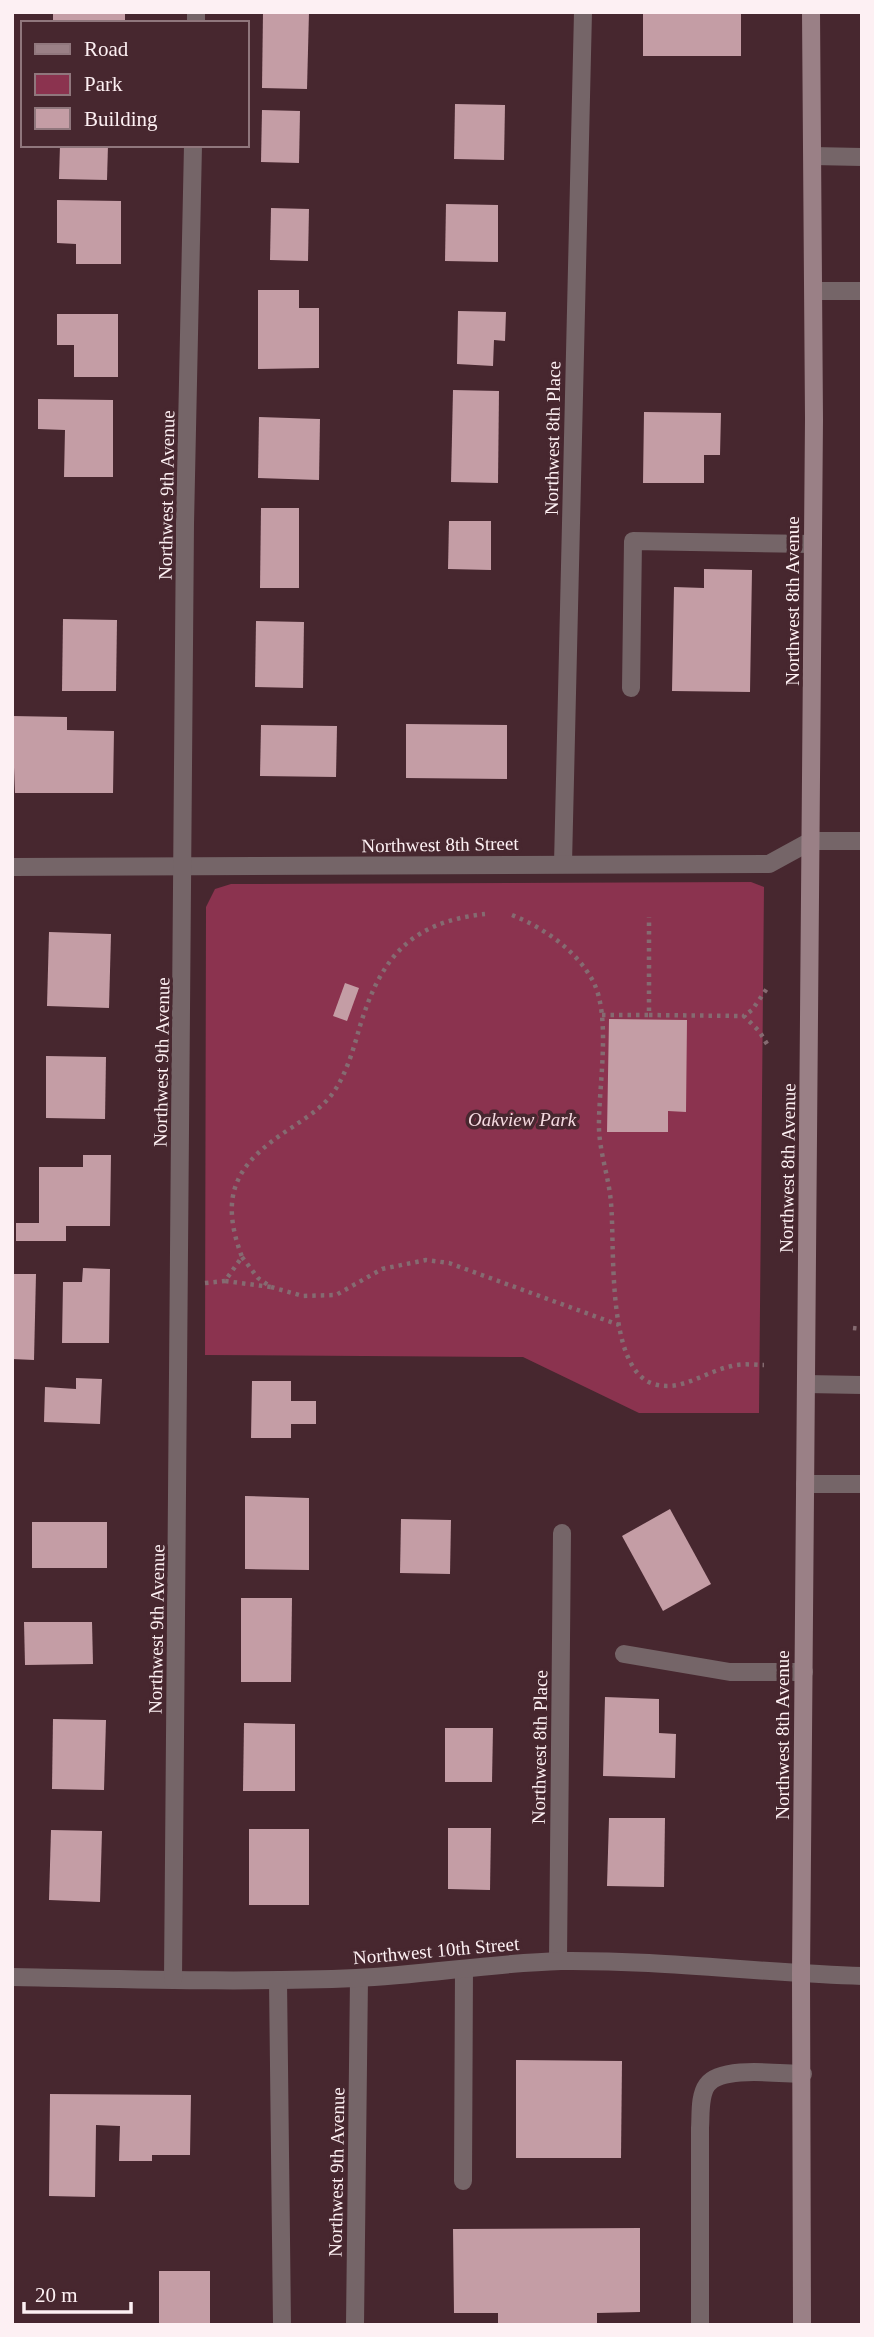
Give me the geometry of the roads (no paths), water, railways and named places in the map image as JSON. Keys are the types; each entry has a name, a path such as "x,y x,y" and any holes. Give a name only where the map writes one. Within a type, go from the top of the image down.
{"street":[{"name":"Northwest 8th Place","path":"564,864 583,12"},
{"name":"Northwest 8th Avenue","path":"802,2325 801,1974 814,291 811,12"},
{"name":"Northwest 9th Avenue","path":"173,1980 185,538 193,147"},
{"path":"814,156 862,157"},
{"path":"814,291 862,291"},
{"path":"631,688 633,541 813,544"},
{"name":"Northwest 8th Street","path":"12,867 184,869 769,864 811,841 862,841"},
{"path":"806,1384 862,1385"},
{"path":"805,1484 862,1484"},
{"name":"Northwest 8th Place","path":"558,1961 562,1533"},
{"path":"624,1654 730,1672 804,1672"},
{"name":"Northwest 10th Street","path":"12,1977 173,1980 359,1978 558,1961 635,1961 862,1976"},
{"path":"463,2181 464,1969"},
{"name":"Northwest 9th Avenue","path":"355,2325 359,1978"},
{"path":"278,1980 282,2325"},
{"path":"700,2325 700,2128 702,2101 707,2084 722,2074 803,2074"}],"park label":[{"name":"Oakview Park","path":"522,1119"}]}
